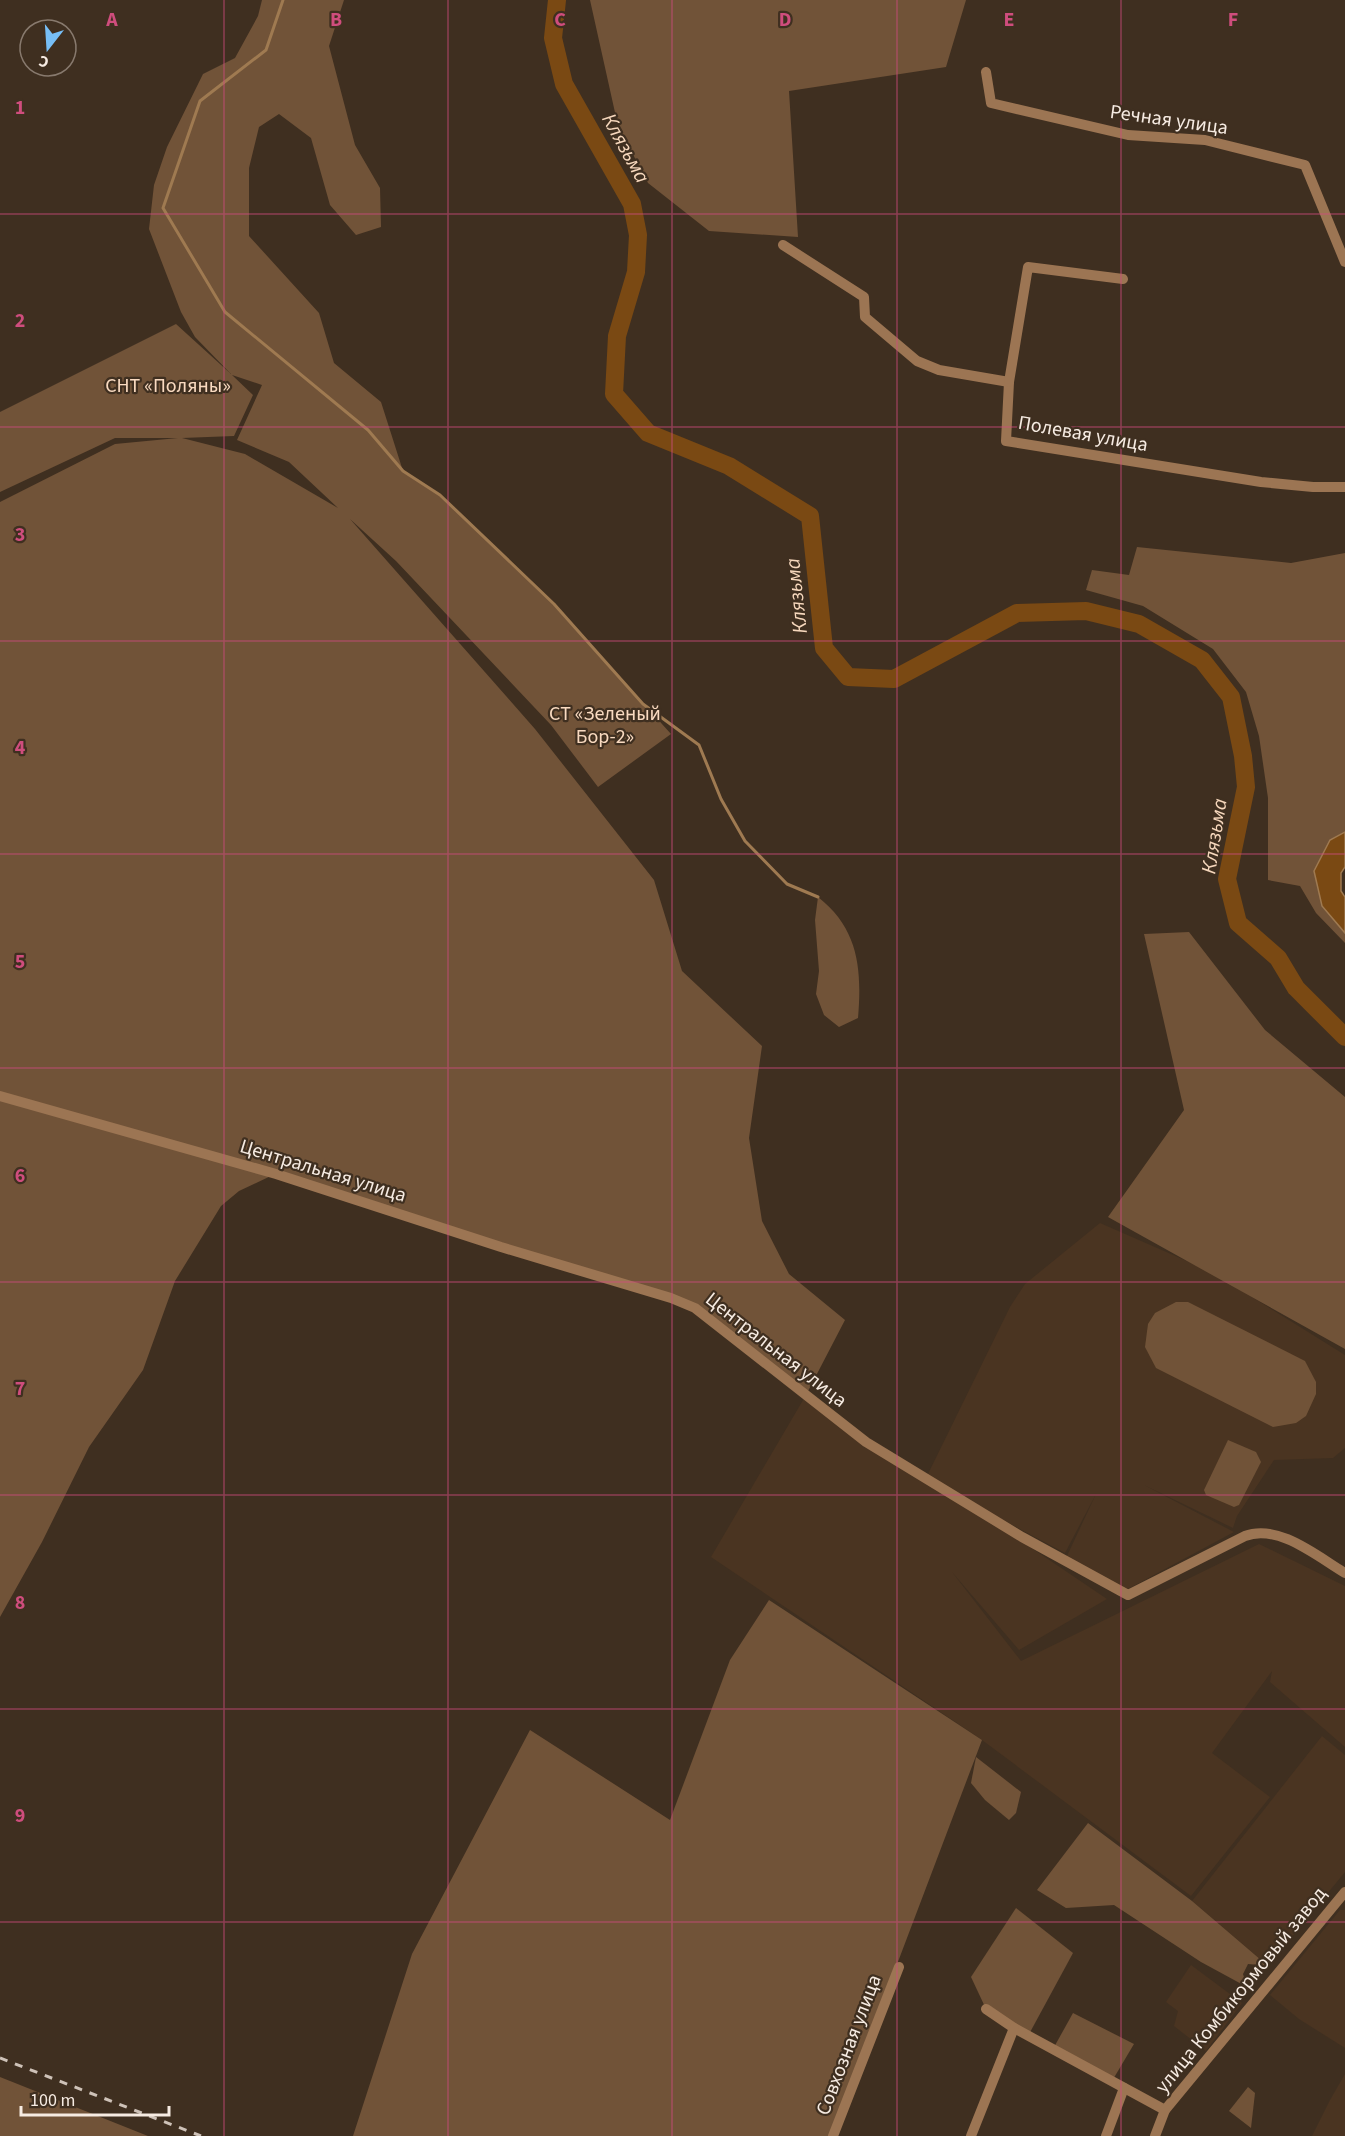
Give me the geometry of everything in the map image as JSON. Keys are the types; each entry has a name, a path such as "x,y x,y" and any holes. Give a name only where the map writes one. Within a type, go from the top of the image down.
{"street":[{"name":"Речная улица","path":"986,72 991,103 1128,135 1205,140 1305,165 1345,262"},
{"path":"783,245 864,297 865,317 917,361 939,370 1009,382 1028,267 1123,279"},
{"name":"Полевая улица","path":"1009,382 1006,441 1261,482 1312,487 1345,487"},
{"name":"Центральная улица","path":"0,1095 287,1178 679,1301 695,1308 866,1442 1022,1537 1128,1595 1245,1536 1261,1531 1298,1546 1345,1573"},
{"name":"улица Комбикормовый завод","path":"1155,2136 1165,2110 1345,1892"},
{"name":"Совхозная улица","path":"833,2136 899,1967"},
{"name":"улица Комбикормовый завод","path":"986,2009 1014,2028 1165,2110"},
{"path":"971,2136 1014,2028"},
{"path":"1106,2136 1124,2088"}],"shaded area":[{"path":"1345,832 1345,867 1341,873 1341,891 1345,897 1345,933 1322,906 1314,871 1330,840"},
{"path":"1100,1223 1212,1272 1345,1355 1345,1448 1333,1458 1274,1460 1237,1516 1233,1528 1144,1485 1234,1532 1126,1590 1066,1558 1096,1494 1065,1553 941,1487 1107,1599 1019,1650 952,1572 1021,1661 1259,1544 1345,1586 1345,1747 1270,1682 1272,1671 1212,1753 1270,1797 1191,1896 982,1740 711,1557 806,1395 926,1478 1010,1307 1025,1284"},
{"path":"1322,1736 1345,1755 1345,1872 1268,1966 1192,1901"},
{"path":"1340,1910 1345,1910 1345,2048 1299,2019 1270,1995"},
{"path":"1191,1965 1242,2003 1206,2051 1174,2026 1178,2011 1166,2002"},
{"path":"1345,2074 1345,2136 1312,2136 1330,2100"}],"green space":[{"path":"262,0 344,0 329,46 355,145 380,188 381,227 356,235 330,205 311,138 279,114 259,127 249,168 249,236 319,313 334,363 381,402 403,471 440,495 554,604 671,734 598,787 551,725 396,561 350,519 535,729 654,880 682,971 762,1046 749,1138 762,1221 789,1274 845,1320 806,1395 695,1308 275,1174 239,1191 221,1206 175,1281 143,1370 89,1447 42,1542 0,1617 0,502 115,444 178,438 115,438 0,492 0,412 176,324 231,374 195,337 181,312 149,229 154,185 167,147 203,74 235,58 258,16","holes":["232,375 262,385 237,440 289,462 338,508 245,454 182,438 234,436 253,395"]},
{"path":"590,0 966,0 946,67 789,91 798,237 709,231 648,183 618,126"},
{"path":"1137,547 1291,563 1345,553 1345,832 1330,840 1322,906 1345,933 1345,943 1316,913 1300,886 1268,880 1268,798 1259,736 1246,692 1213,649 1143,606 1086,590 1092,570 1129,575"},
{"path":"818,897 832,909 850,937 858,967 858,1018 839,1027 824,1015 816,994 819,971 815,920"},
{"path":"1189,932 1265,1030 1345,1097 1345,1349 1108,1217 1184,1110 1144,934"},
{"path":"1176,1302 1188,1302 1305,1361 1316,1382 1316,1394 1306,1416 1296,1423 1273,1427 1156,1368 1145,1347 1148,1324 1155,1313"},
{"path":"1228,1440 1256,1452 1261,1462 1239,1505 1234,1507 1206,1495 1204,1490"},
{"path":"769,1600 982,1740 832,2136 353,2136 412,1954 530,1730 670,1820 730,1660"},
{"path":"976,1757 1021,1792 1016,1813 1009,1820 985,1800 971,1783"},
{"path":"1088,1823 1192,1901 1268,1966 1263,1969 1260,1965 1248,1964 1243,1974 1247,1987 1201,1962 1114,1905 1066,1908 1037,1890"},
{"path":"1016,1908 1073,1953 1028,2036 986,2009 971,1977"},
{"path":"1073,2013 1134,2044 1112,2081 1053,2049"},
{"path":"0,2077 148,2136 0,2136"},
{"path":"1248,2087 1255,2093 1251,2128 1229,2111"}],"waterway":[{"path":"283,0 266,50 200,101 163,208 225,312 368,430 403,471 440,495 554,604 643,704 699,745 721,799 745,841 787,884 818,897"},
{"name":"Клязьма","path":"557,0 553,38 564,84 632,204 638,235 636,272 617,336 614,394 648,433 729,466 810,516 824,648 848,677 894,679 1017,613 1086,611 1139,624 1202,660 1231,697 1243,756 1246,787 1227,879 1238,923 1278,958 1296,988 1345,1037"}],"railway":[{"path":"0,2058 201,2136"}],"park label":[{"name":"СНТ «Поляны»","path":"168,386"},
{"name":"СТ «Зеленый Бор-2»","path":"605,726"}]}
